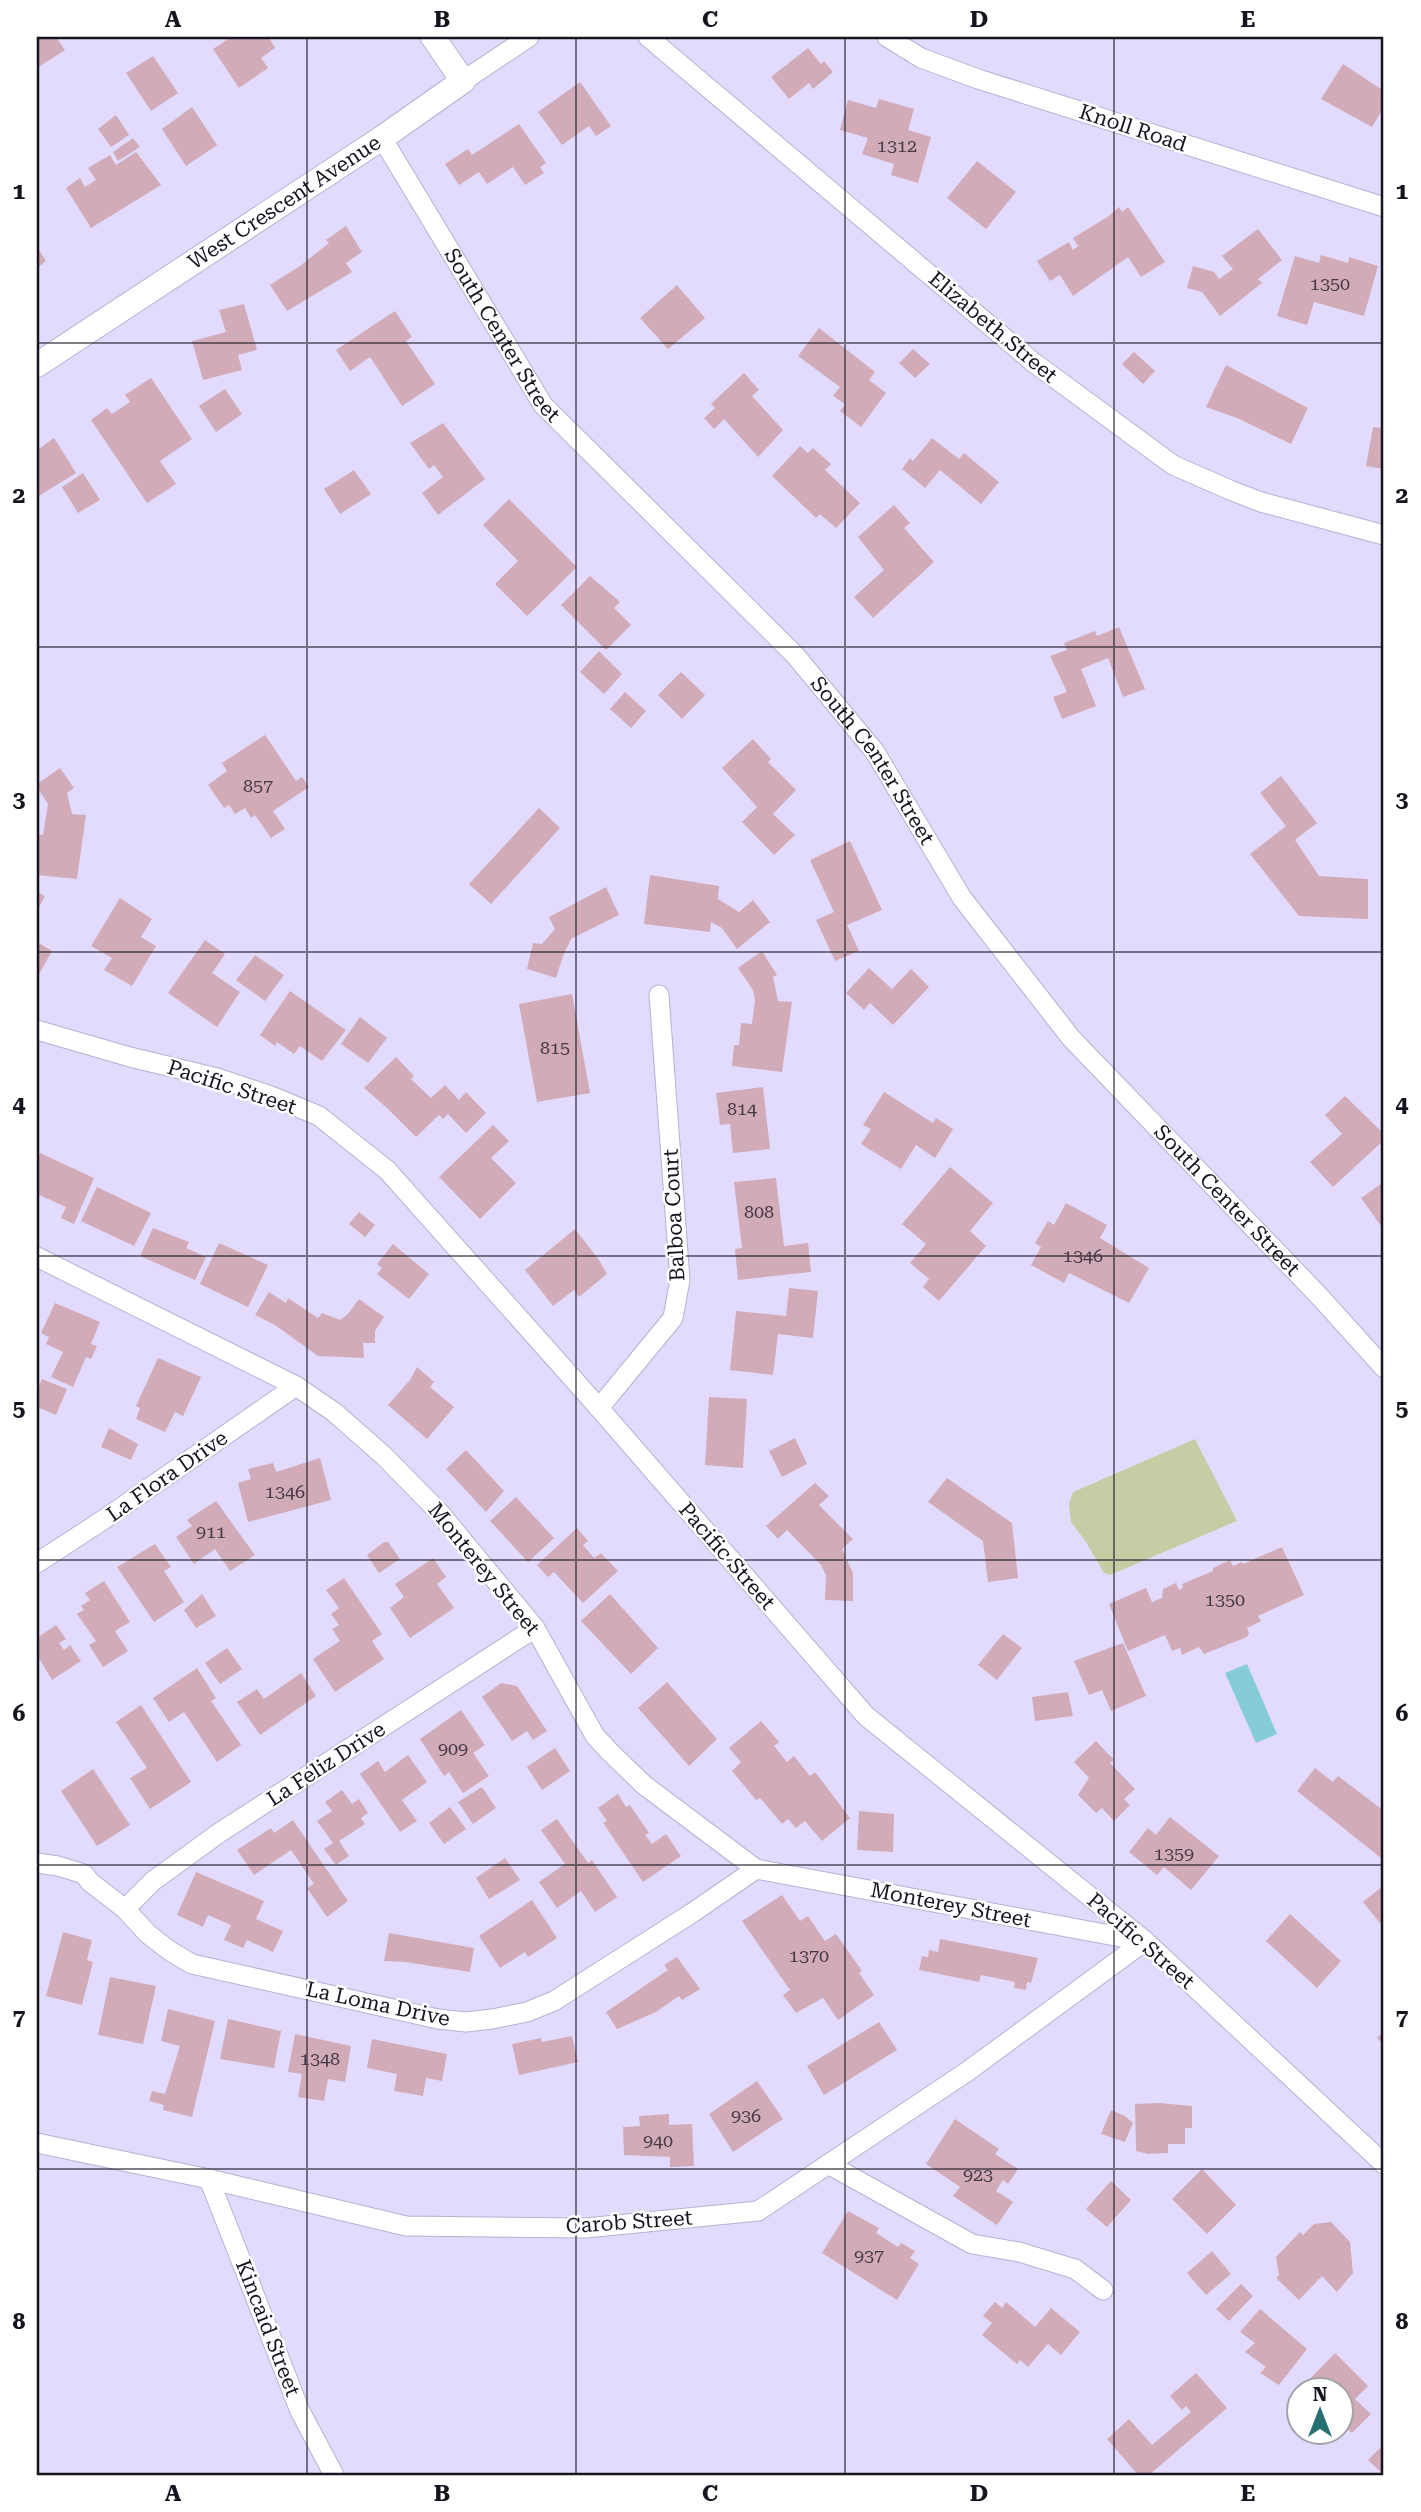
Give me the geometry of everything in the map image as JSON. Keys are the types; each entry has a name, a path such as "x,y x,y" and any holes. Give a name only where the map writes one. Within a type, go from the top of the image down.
{"street":[{"path":"433,37 463,80"},
{"name":"West Crescent Avenue","path":"37,365 382,138 529,37"},
{"name":"Elizabeth Street","path":"648,37 1033,362 1173,465 1261,502 1384,535"},
{"name":"Knoll Road","path":"887,37 921,58 978,79 1384,207"},
{"name":"South Center Street","path":"382,138 543,405 795,655 875,752 962,898 1071,1038 1321,1298 1384,1368"},
{"name":"Balboa Court","path":"598,1408 673,1318 680,1280 659,995"},
{"name":"Pacific Street","path":"37,1030 130,1057 217,1078 271,1096 319,1116 387,1170 866,1716 1145,1941 1384,2164"},
{"name":"Monterey Street","path":"37,1257 296,1386 334,1412 439,1512 535,1629 595,1736 644,1785 756,1869 1145,1941"},
{"name":"La Flora Drive","path":"37,1563 296,1386"},
{"name":"La Feliz Drive","path":"125,1909 153,1881 219,1833 535,1629"},
{"name":"La Loma Drive","path":"38,1867 58,1866 84,1874 90,1882 125,1909 148,1934 192,1964 425,2016 466,2022 527,2012 554,2001 756,1869"},
{"name":"Carob Street","path":"37,2143 209,2179 406,2226 586,2228 758,2211 968,2071 1145,1941"},
{"path":"828,2164 972,2244 1019,2252 1075,2269 1103,2290"},
{"name":"Kincaid Street","path":"209,2179 300,2410 334,2475"}],"shaded area":[{"path":"1195,1439 1237,1521 1110,1575 1104,1573 1071,1522 1069,1504 1073,1492"},
{"path":"1247,1664 1277,1734 1256,1743 1225,1673"}],"building":[{"path":"37,37 56,37 65,50 37,68"},
{"path":"231,37 269,37 275,48 261,58 268,68 239,88 213,49"},
{"path":"808,48 821,64 824,61 833,72 813,89 809,83 789,99 771,77"},
{"path":"153,56 178,93 151,111 126,73"},
{"path":"1343,64 1384,91 1384,107 1372,127 1321,99"},
{"path":"580,82 611,126 596,136 589,126 562,145 538,112"},
{"path":"879,99 914,109 908,130 931,137 918,183 891,175 894,164 862,154 868,138 840,130 848,100 876,108"},
{"path":"192,107 217,145 186,166 162,129"},
{"path":"116,115 129,135 111,147 98,129"},
{"path":"519,124 546,163 540,167 544,173 525,185 513,167 487,184 479,172 459,185 445,164 468,149 472,155"},
{"path":"133,138 140,147 118,161 113,152"},
{"path":"136,152 161,185 91,228 66,188 80,178 85,187 96,180 88,168 110,155 116,165"},
{"path":"977,161 1016,192 986,229 947,198"},
{"path":"1119,207 1122,212 1128,207 1165,262 1141,277 1128,257 1073,296 1060,275 1050,281 1037,261 1069,242 1073,250 1078,246 1073,238"},
{"path":"346,226 362,252 346,263 352,272 287,311 270,285 300,266 329,243 326,240"},
{"path":"1258,229 1282,260 1258,279 1262,283 1220,316 1202,292 1187,288 1193,266 1214,272 1219,279 1233,269 1222,256"},
{"path":"37,247 46,261 37,268"},
{"path":"1321,255 1348,263 1349,257 1378,266 1364,316 1314,302 1307,325 1277,316 1295,256 1319,263"},
{"path":"677,285 705,318 668,349 640,318"},
{"path":"244,304 257,350 238,355 242,370 203,380 192,341 226,332 219,310"},
{"path":"395,311 412,337 406,341 435,384 402,406 370,357 350,371 336,350"},
{"path":"819,328 875,372 869,380 886,393 861,427 840,411 845,404 833,396 840,387 798,356"},
{"path":"913,349 930,364 915,378 899,363"},
{"path":"1134,352 1155,371 1143,384 1122,364"},
{"path":"1226,365 1308,408 1291,444 1237,418 1206,407"},
{"path":"744,373 759,390 752,396 783,430 758,457 724,419 714,429 704,418 715,408 711,404"},
{"path":"151,378 192,439 160,461 176,484 147,503 91,420 107,408 112,414 130,402 125,395"},
{"path":"225,389 242,414 216,432 199,406"},
{"path":"443,423 485,479 438,515 422,493 443,477 434,465 429,469 410,443"},
{"path":"1373,427 1384,428 1384,469 1366,466"},
{"path":"54,438 76,473 37,497 37,450"},
{"path":"932,438 959,459 964,453 999,482 981,504 940,470 925,488 902,469 910,458 913,461"},
{"path":"800,446 808,453 813,448 831,464 825,470 860,503 836,528 820,514 816,518 772,476"},
{"path":"354,470 371,494 340,514 324,489"},
{"path":"83,473 100,500 78,513 62,487"},
{"path":"509,499 577,567 527,616 495,584 518,561 483,525"},
{"path":"894,505 910,523 904,528 934,562 873,618 854,597 884,570 858,537"},
{"path":"590,576 620,602 614,608 631,625 606,650 561,605"},
{"path":"1119,627 1145,689 1123,697 1108,658 1081,669 1096,706 1062,719 1053,697 1067,692 1050,656 1067,650 1064,643 1095,631 1097,636"},
{"path":"599,651 622,674 604,694 580,672"},
{"path":"681,672 705,695 682,719 658,695"},
{"path":"625,692 646,711 631,728 610,709"},
{"path":"265,735 296,781 302,777 309,787 273,811 285,829 271,838 255,815 251,818 245,808 235,814 229,805 224,808 208,785 227,771 222,763"},
{"path":"753,739 771,759 768,762 796,790 773,814 795,835 774,855 742,822 757,807 722,768"},
{"path":"60,768 74,788 67,793 72,814 86,815 77,879 37,875 37,834 43,835 48,804 37,784"},
{"path":"1281,776 1317,823 1295,840 1319,876 1368,879 1368,919 1299,916 1250,854 1286,826 1260,793"},
{"path":"539,808 560,828 491,904 469,884"},
{"path":"850,841 882,910 847,925 859,951 835,961 816,920 834,912 810,860"},
{"path":"650,875 719,886 718,899 739,912 753,900 770,922 737,949 722,928 711,922 710,932 644,924"},
{"path":"606,887 619,915 571,939 556,978 527,969 533,943 542,944 555,929 549,917"},
{"path":"37,892 45,896 37,911"},
{"path":"120,898 152,919 141,937 156,946 132,986 104,970 112,958 91,946"},
{"path":"205,940 225,954 212,973 240,992 217,1027 168,993"},
{"path":"37,942 52,951 37,978"},
{"path":"762,951 777,975 773,977 778,1001 792,1002 782,1072 732,1066 734,1045 739,1045 741,1023 752,1024 755,1000 753,990 738,968"},
{"path":"255,955 284,975 265,1001 236,980"},
{"path":"869,968 892,989 911,969 929,987 893,1025 870,1003 864,1010 846,993"},
{"path":"290,991 346,1030 322,1061 300,1046 294,1054 277,1042 275,1046 260,1035"},
{"path":"572,994 590,1093 537,1102 519,1004"},
{"path":"360,1017 387,1038 368,1063 341,1044"},
{"path":"396,1057 414,1076 411,1079 431,1098 445,1085 459,1100 466,1092 486,1113 466,1133 448,1114 443,1119 439,1115 416,1137 364,1088"},
{"path":"763,1087 770,1149 733,1153 730,1124 720,1125 716,1093"},
{"path":"884,1092 933,1123 936,1118 953,1129 935,1158 916,1145 901,1169 861,1144 871,1129 863,1125"},
{"path":"1345,1096 1384,1134 1384,1140 1333,1187 1310,1162 1342,1134 1325,1115"},
{"path":"493,1125 509,1141 491,1158 516,1183 480,1219 439,1177"},
{"path":"40,1153 94,1178 74,1224 61,1218 66,1207 37,1194 37,1160"},
{"path":"950,1167 993,1203 970,1231 986,1246 939,1301 923,1287 929,1279 910,1263 926,1244 902,1224"},
{"path":"776,1178 784,1246 808,1243 811,1272 738,1280 735,1249 742,1248 734,1182"},
{"path":"1384,1182 1384,1230 1361,1198"},
{"path":"97,1187 151,1213 134,1246 81,1221"},
{"path":"1066,1203 1107,1225 1100,1238 1149,1268 1129,1303 1069,1273 1064,1283 1031,1265 1041,1247 1035,1243 1048,1221 1054,1225"},
{"path":"359,1212 375,1225 365,1237 349,1224"},
{"path":"153,1228 189,1242 186,1248 206,1257 195,1280 140,1256"},
{"path":"575,1229 607,1274 579,1297 574,1290 553,1306 525,1270"},
{"path":"219,1243 268,1265 248,1307 200,1284"},
{"path":"393,1244 429,1274 409,1299 377,1274 382,1268 377,1264"},
{"path":"789,1288 818,1291 813,1338 778,1334 773,1375 730,1370 736,1311 786,1316"},
{"path":"269,1292 286,1303 288,1298 318,1318 322,1313 340,1320 359,1299 384,1317 375,1331 375,1343 363,1343 364,1358 318,1356 275,1325 255,1315"},
{"path":"55,1303 100,1322 91,1344 97,1346 91,1359 86,1357 73,1387 51,1377 63,1352 46,1344 49,1337 41,1333"},
{"path":"158,1358 201,1377 183,1416 175,1412 165,1432 136,1419 140,1408 136,1406"},
{"path":"417,1367 434,1382 430,1387 454,1407 427,1439 388,1405 410,1380"},
{"path":"42,1379 67,1389 56,1415 37,1407 37,1391"},
{"path":"709,1397 747,1399 743,1468 705,1465"},
{"path":"109,1428 138,1444 131,1460 101,1447"},
{"path":"795,1438 807,1464 782,1477 769,1451"},
{"path":"466,1450 504,1491 486,1512 446,1469"},
{"path":"320,1458 331,1500 248,1522 238,1483 251,1479 248,1469 273,1463 276,1472"},
{"path":"947,1478 1012,1523 1018,1578 988,1582 983,1541 928,1502"},
{"path":"815,1483 829,1496 819,1505 853,1539 842,1549 853,1573 853,1601 825,1600 826,1575 821,1565 787,1530 778,1539 766,1526"},
{"path":"516,1497 554,1538 528,1562 490,1521"},
{"path":"216,1501 255,1555 230,1571 215,1549 194,1564 176,1537 192,1526 187,1520"},
{"path":"577,1528 588,1541 583,1545 594,1558 601,1553 618,1571 583,1603 554,1572 548,1577 537,1565"},
{"path":"384,1542 388,1542 400,1559 379,1573 367,1555"},
{"path":"155,1544 171,1567 164,1571 184,1602 154,1622 117,1567"},
{"path":"1282,1547 1304,1595 1258,1616 1261,1621 1247,1628 1247,1637 1204,1654 1199,1647 1182,1655 1180,1648 1172,1651 1165,1635 1128,1651 1109,1604 1146,1588 1152,1602 1162,1598 1163,1589 1176,1583 1179,1590 1183,1587 1182,1584 1213,1571 1213,1568 1230,1560 1233,1566 1242,1562 1243,1564"},
{"path":"433,1558 446,1577 437,1584 454,1608 410,1638 390,1608 404,1597 395,1584"},
{"path":"344,1578 382,1634 372,1641 384,1659 335,1692 313,1659 340,1641 332,1629 339,1625 331,1614 339,1608 326,1590"},
{"path":"104,1581 130,1622 115,1631 128,1651 103,1667 89,1645 96,1641 77,1614 84,1610 81,1606 90,1600 85,1593"},
{"path":"202,1594 216,1616 196,1628 184,1610"},
{"path":"610,1594 658,1648 631,1674 581,1621"},
{"path":"56,1625 66,1639 59,1643 64,1650 70,1645 81,1661 52,1680 37,1655 37,1638"},
{"path":"1003,1634 1022,1648 997,1680 978,1665"},
{"path":"1123,1643 1146,1696 1111,1711 1102,1690 1089,1695 1074,1661"},
{"path":"227,1648 242,1669 220,1684 205,1663"},
{"path":"197,1668 216,1698 211,1701 241,1745 217,1762 184,1712 169,1722 153,1698"},
{"path":"301,1673 316,1696 260,1735 237,1702 257,1689 264,1699"},
{"path":"667,1682 717,1739 689,1766 638,1708"},
{"path":"501,1683 517,1686 547,1731 533,1740 527,1731 512,1741 482,1697"},
{"path":"1068,1692 1073,1716 1035,1721 1032,1697"},
{"path":"141,1705 191,1782 150,1809 130,1778 147,1768 116,1722"},
{"path":"461,1710 485,1745 473,1753 489,1776 463,1793 449,1772 444,1776 420,1739"},
{"path":"761,1721 779,1742 774,1746 787,1762 794,1756 810,1776 815,1772 850,1818 822,1841 805,1821 796,1828 788,1819 782,1824 760,1798 756,1800 732,1771 741,1762 729,1748"},
{"path":"1096,1741 1114,1760 1110,1763 1135,1789 1124,1799 1130,1805 1114,1821 1102,1808 1096,1813 1078,1795 1089,1778 1074,1762"},
{"path":"555,1748 570,1771 542,1790 527,1767"},
{"path":"408,1755 427,1782 402,1800 417,1821 400,1832 360,1774 378,1761 385,1772"},
{"path":"1315,1768 1333,1782 1338,1776 1384,1811 1384,1853 1381,1858 1297,1791"},
{"path":"93,1769 130,1825 97,1846 61,1791"},
{"path":"482,1787 496,1808 473,1824 458,1802"},
{"path":"342,1790 352,1804 359,1799 368,1813 361,1818 365,1824 339,1841 349,1856 336,1865 324,1849 333,1843 317,1821 332,1811 325,1802"},
{"path":"618,1794 626,1807 630,1805 649,1833 645,1835 652,1844 666,1834 681,1856 643,1882 603,1823 607,1821 598,1808"},
{"path":"450,1807 466,1829 444,1844 429,1823"},
{"path":"859,1811 894,1814 893,1852 857,1850"},
{"path":"1170,1817 1219,1856 1191,1890 1164,1867 1157,1875 1129,1852 1148,1828 1156,1835"},
{"path":"557,1819 588,1863 592,1860 617,1897 595,1912 581,1891 557,1908 539,1882 565,1864 541,1830"},
{"path":"293,1820 348,1901 327,1917 307,1888 314,1884 291,1850 254,1875 237,1850 271,1828 274,1833"},
{"path":"505,1858 520,1880 489,1899 476,1878"},
{"path":"196,1872 264,1901 256,1919 283,1931 273,1952 247,1940 243,1948 224,1940 231,1925 208,1915 203,1927 177,1915"},
{"path":"1384,1885 1384,1919 1380,1923 1363,1902"},
{"path":"782,1895 800,1921 808,1916 825,1941 836,1934 862,1971 859,1973 874,1995 838,2020 823,1998 796,2013 783,1995 790,1990 742,1921"},
{"path":"532,1900 557,1938 528,1957 525,1952 500,1968 479,1936"},
{"path":"1290,1914 1341,1961 1317,1988 1266,1941"},
{"path":"63,1932 92,1940 87,1960 93,1962 82,2005 46,1996"},
{"path":"389,1933 474,1948 470,1972 384,1961"},
{"path":"940,1939 1038,1958 1031,1983 1027,1982 1026,1990 1014,1988 1015,1982 981,1975 979,1982 919,1970 922,1956 928,1957 929,1950 938,1952"},
{"path":"677,1957 700,1989 682,2000 679,1996 656,2012 617,2029 606,2012 668,1970 664,1965"},
{"path":"110,1977 156,1986 143,2044 98,2035"},
{"path":"168,2009 215,2021 192,2117 163,2110 164,2105 149,2101 152,2091 165,2094 180,2046 161,2041"},
{"path":"228,2019 281,2031 274,2068 220,2059"},
{"path":"879,2022 897,2050 824,2095 807,2066"},
{"path":"1384,2031 1384,2045 1377,2038"},
{"path":"295,2034 351,2046 345,2082 328,2079 324,2101 298,2097 302,2074 288,2072"},
{"path":"572,2036 578,2062 519,2075 512,2044 541,2038 542,2042"},
{"path":"372,2039 447,2054 442,2081 426,2078 423,2096 394,2091 397,2074 367,2068"},
{"path":"757,2081 783,2119 733,2152 709,2114"},
{"path":"1135,2104 1192,2106 1192,2128 1185,2128 1185,2144 1168,2144 1168,2153 1148,2154 1136,2151"},
{"path":"1111,2110 1133,2123 1125,2142 1101,2134"},
{"path":"669,2114 669,2125 692,2124 694,2166 670,2167 670,2157 624,2155 623,2127 640,2126 639,2116"},
{"path":"955,2119 999,2149 995,2154 1018,2169 1008,2184 1003,2180 996,2191 1013,2202 997,2225 953,2196 960,2187 926,2164"},
{"path":"1202,2169 1236,2205 1207,2234 1172,2199"},
{"path":"1111,2181 1131,2200 1107,2227 1086,2209"},
{"path":"848,2211 879,2228 876,2233 898,2247 901,2243 915,2251 910,2258 919,2264 897,2300 822,2253"},
{"path":"1331,2222 1350,2242 1353,2273 1337,2292 1322,2276 1299,2300 1276,2278 1279,2275 1276,2257 1300,2232 1303,2235 1314,2224"},
{"path":"1212,2251 1231,2274 1206,2295 1187,2273"},
{"path":"1241,2284 1253,2296 1229,2321 1216,2309"},
{"path":"995,2302 1002,2308 1006,2302 1035,2327 1051,2308 1080,2332 1061,2355 1048,2344 1028,2367 1020,2360 1017,2364 982,2335 992,2323 983,2316"},
{"path":"1260,2309 1307,2349 1279,2385 1260,2373 1266,2367 1245,2352 1255,2343 1240,2332"},
{"path":"1335,2353 1368,2386 1355,2399 1371,2414 1354,2431 1354,2376 1313,2376"},
{"path":"1196,2373 1227,2408 1149,2475 1138,2475 1107,2439 1129,2419 1152,2445 1191,2412 1186,2406 1182,2410 1170,2396"},
{"path":"1384,2444 1384,2475 1368,2460"}]}
